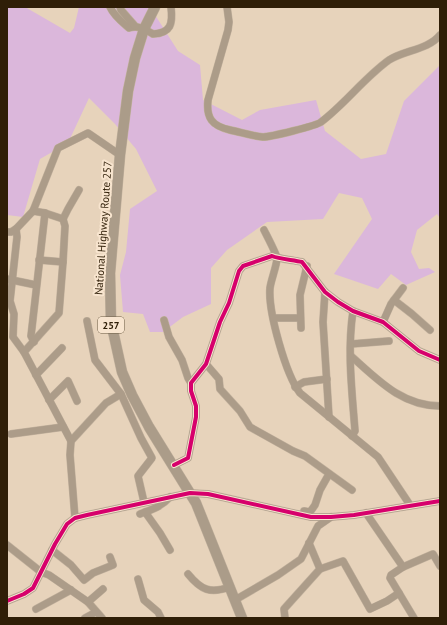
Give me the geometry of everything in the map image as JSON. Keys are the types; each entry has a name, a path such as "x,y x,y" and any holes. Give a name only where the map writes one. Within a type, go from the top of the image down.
{"highway":[{"name":"National Highway Route 257","path":"155,7 140,27 128,91 120,155 110,273 111,322 122,372 132,395 149,427 174,464 196,503 242,618"}],"street":[{"path":"110,7 119,20 129,28 140,27"},
{"path":"120,7 121,10 140,27 153,34 163,33 169,29 171,23 171,7"},
{"path":"227,7 229,22 228,30 208,100 207,108 209,116 220,128 263,137 273,136 320,123 389,60 426,45 437,39 440,35"},
{"path":"7,232 11,232 16,229 33,211 58,148 88,134 120,155"},
{"path":"24,352 59,313 64,262 64,219 79,190"},
{"path":"33,211 64,219"},
{"path":"34,342 31,336 45,213"},
{"path":"16,229 17,237 10,279 10,301 14,314 13,337 24,352 71,441 70,455 75,518"},
{"path":"264,230 277,258 270,288 270,300 286,366 295,387 300,393 378,457 410,505"},
{"path":"191,383 206,364 220,322 229,303 239,271 243,266 272,256 302,262 307,266 325,292 353,311 383,322 419,351 440,360"},
{"path":"39,260 64,262"},
{"path":"301,328 300,296 307,266"},
{"path":"10,279 36,285"},
{"path":"383,322 394,300 403,288"},
{"path":"325,292 323,322 329,417"},
{"path":"394,300 430,330"},
{"path":"352,436 355,432 350,356 350,329 353,311"},
{"path":"274,318 300,318"},
{"path":"164,320 169,337 182,360 191,383 191,391 196,406 196,417 188,458 174,464"},
{"path":"87,321 95,360 121,394 152,458 138,476 144,502"},
{"path":"350,344 389,341"},
{"path":"36,375 62,348"},
{"path":"350,356 388,388 400,396 419,404 440,406"},
{"path":"206,364 219,379 220,389 240,411 250,427 304,456 352,490"},
{"path":"295,387 304,382 327,379"},
{"path":"49,400 68,381 77,401"},
{"path":"71,441 106,403 121,394"},
{"path":"11,434 63,427"},
{"path":"302,515 304,511 310,512 313,509 320,490 329,474"},
{"path":"7,601 30,591 33,588 66,524 75,518 144,502 190,493 208,494 302,515 331,517 440,501"},
{"path":"170,497 161,505 142,513 160,532 170,550"},
{"path":"366,513 403,567"},
{"path":"235,600 301,559 318,526 331,517"},
{"path":"309,543 320,569"},
{"path":"7,545 41,572 49,575 88,602 102,618"},
{"path":"52,550 71,565 84,580 93,573 113,565 110,557"},
{"path":"414,618 390,578 391,575 403,567 433,554 440,566"},
{"path":"285,618 284,610 320,569 344,561 370,609 387,601 399,593"},
{"path":"188,574 197,586 212,592 230,587"},
{"path":"138,579 144,600 158,612 161,618"},
{"path":"88,602 103,589"},
{"path":"36,609 71,590"},
{"path":"85,618 96,612"}],"shaded area":[{"path":"7,7 25,7 70,33 74,28 79,7 150,7 178,51 200,65 203,100 242,120 260,110 316,100 325,131 361,159 386,154 404,101 440,65 440,218 437,214 417,230 411,252 419,269 429,268 435,272 406,285 391,274 378,289 334,274 372,219 362,198 339,193 323,219 267,222 227,250 211,268 211,304 183,317 163,332 150,332 143,314 123,312 120,275 126,252 130,209 157,191 136,149 115,124 89,98 68,143 40,159 23,217 7,215"}],"cycle path":[{"path":"174,465 188,458 196,417 196,406 191,391 191,383 206,364 220,322 229,303 239,271 243,266 272,256 302,262 325,292 338,302 353,311 383,322 419,351 440,360"},
{"path":"7,601 24,594 33,588 55,544 67,524 75,518 87,515 190,493 208,494 311,517 354,515 440,501"}]}
